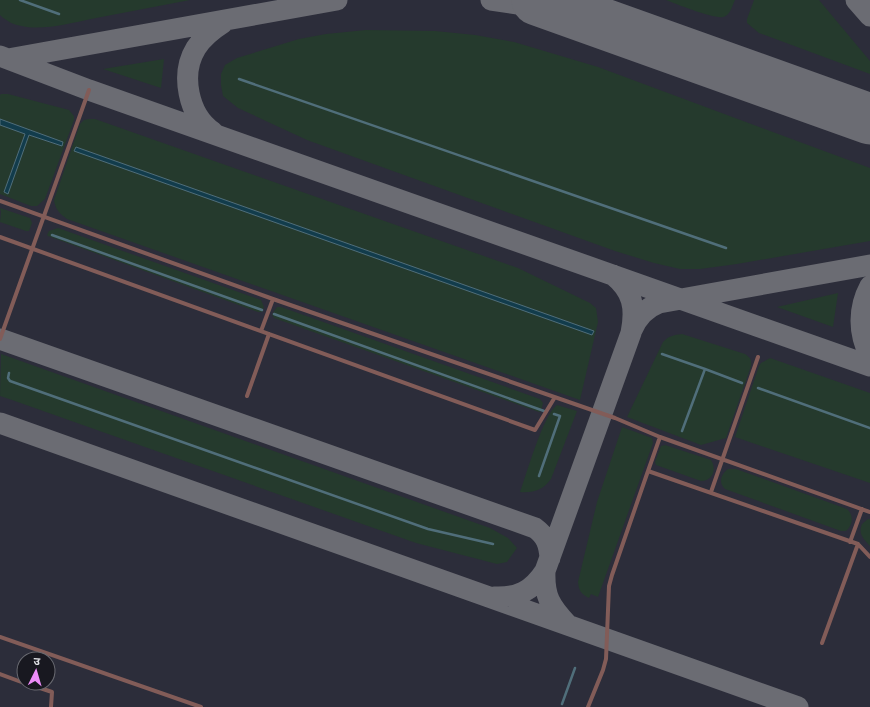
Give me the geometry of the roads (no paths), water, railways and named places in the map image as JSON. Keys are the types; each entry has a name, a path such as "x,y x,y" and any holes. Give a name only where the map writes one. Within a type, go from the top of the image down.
{"lane":[{"path":"0,339 89,90"},
{"path":"0,201 273,299 615,418 660,437 870,512"},
{"path":"0,237 535,430 555,397"},
{"path":"261,331 273,299"},
{"path":"247,396 269,334"},
{"path":"711,492 758,357"},
{"path":"588,707 606,659 610,586 612,575 660,437"},
{"path":"648,471 858,544 870,557"},
{"path":"850,542 862,509"},
{"path":"822,643 858,544"},
{"path":"0,636 201,707"},
{"path":"0,674 16,680"},
{"path":"49,691 52,692 51,707"}],"water":[{"path":"0,119 63,142 62,146 29,135 8,194 4,192 25,134 0,125"},
{"path":"76,147 594,331 592,335 74,151"}],"waterway":[{"path":"20,0 59,14"},
{"path":"239,79 726,248"},
{"path":"52,235 262,310"},
{"path":"274,314 544,411"},
{"path":"662,354 705,369 682,431"},
{"path":"705,369 742,383"},
{"path":"9,373 8,378 10,381 428,529 493,544"},
{"path":"758,388 870,428"},
{"path":"539,476 560,416 554,414"},
{"path":"562,704 575,668"}]}
